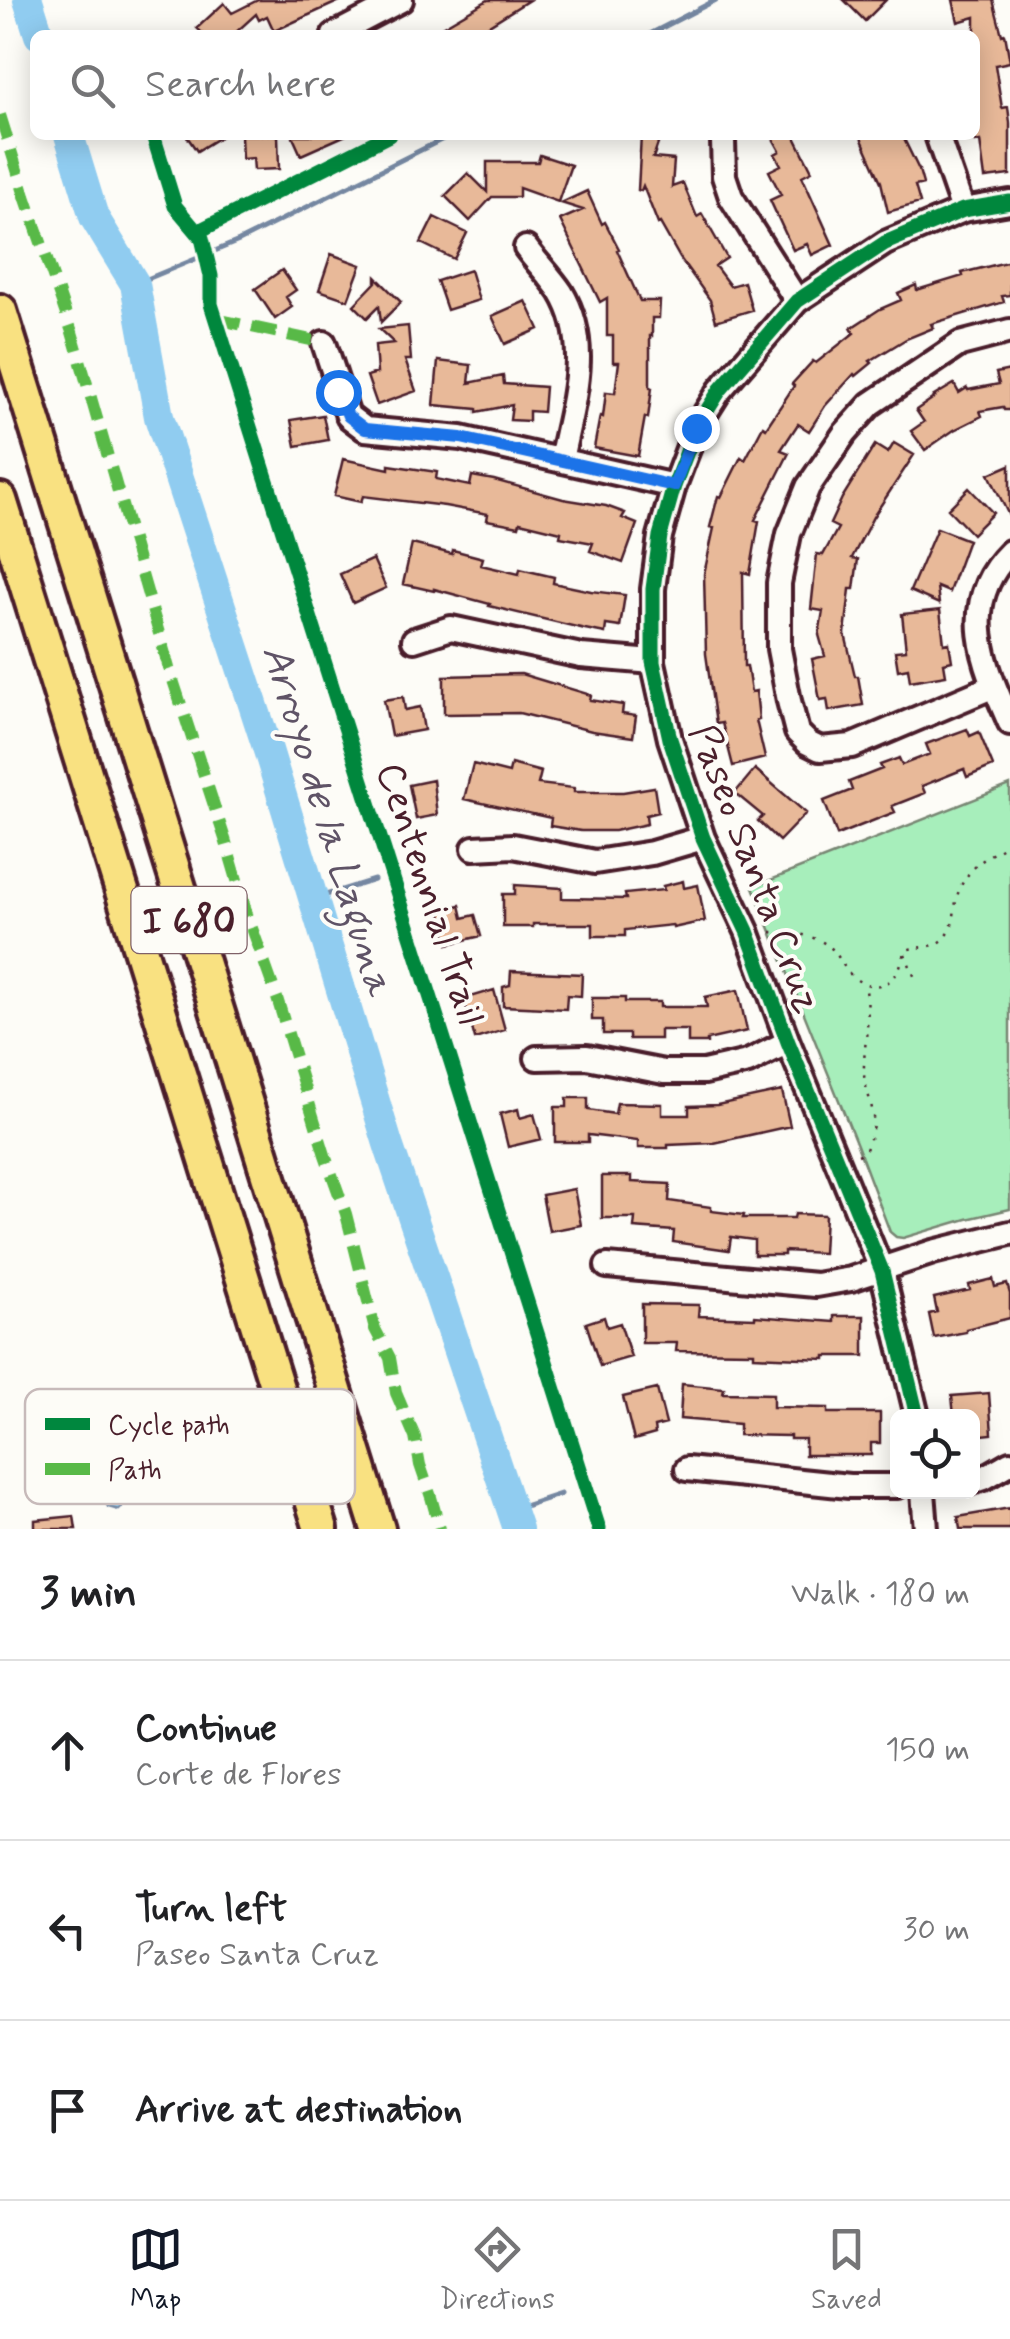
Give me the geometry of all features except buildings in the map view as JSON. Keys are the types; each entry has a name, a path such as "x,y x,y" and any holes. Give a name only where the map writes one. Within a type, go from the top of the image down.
{"highway":[{"name":"I 680","path":"0,310 335,1389"},
{"name":"I 680","path":"0,500 278,1389"},
{"name":"I 680","path":"355,1455 378,1529"},
{"name":"I 680","path":"314,1504 322,1529"}],"street":[{"path":"344,30 401,0"},
{"path":"938,140 964,210"},
{"path":"723,141 724,176 730,196 797,301"},
{"name":"Paseo Santa Cruz","path":"915,1409 882,1271 788,1042 750,937 704,838 670,740 653,662 655,572 674,486 696,428 720,390 797,301 885,243 964,210 1010,202"},
{"path":"526,248 560,292 576,327 580,364 560,460"},
{"path":"994,686 852,746 820,749 808,744 797,732 779,649 779,584 789,534 808,487 871,404 960,344 1010,331"},
{"path":"324,344 348,416 365,429 461,438 674,486"},
{"path":"1010,552 997,564 984,586 978,617 994,686 1010,722"},
{"path":"414,640 450,628 581,656 653,662"},
{"path":"474,848 512,846 595,862 652,853 704,838"},
{"path":"537,1058 587,1057 664,1072 704,1072 748,1062 788,1042"},
{"path":"608,1266 816,1286 1010,1233"},
{"path":"980,1479 1010,1462"},
{"path":"687,1469 850,1486 890,1486"},
{"path":"924,1499 926,1529"}],"path":[{"path":"750,937 784,931 816,939 830,947 853,978 864,984 883,985 897,973 910,948 944,939 951,930 957,896 968,872 1010,844"},
{"path":"905,953 916,978"},
{"path":"838,1164 865,1152 873,1127 865,1090 868,1009 864,984"}],"green space":[{"path":"1010,785 1010,1209 896,1237 890,1232 753,887"}],"water":[{"path":"107,1504 122,1507 119,1510"}],"waterway":[{"name":"Arroyo de la Laguna","path":"28,0 37,30"},
{"path":"658,30 716,0"},
{"name":"Arroyo de la Laguna","path":"71,140 94,217 135,284 159,417 268,750 388,1144 518,1529"},
{"path":"135,284 239,241 441,140"},
{"path":"313,899 374,880"},
{"path":"512,1510 561,1494"}],"marked path":[{"path":"0,115 72,332 169,668 346,1214 375,1329 390,1358 396,1393 415,1437 440,1529"},
{"path":"216,319 324,343"}],"cycle path":[{"name":"Centennial Trail","path":"155,140 175,206 202,238 211,276 211,304 599,1529"},
{"path":"197,232 379,140"},
{"path":"915,1409 882,1271 747,931 703,838 670,739 653,662 653,589 660,536 696,428 720,390 797,301 885,243 963,210 1010,202"}],"route":[{"path":"338,392 348,416 365,429 461,438 674,486 696,428"}]}
